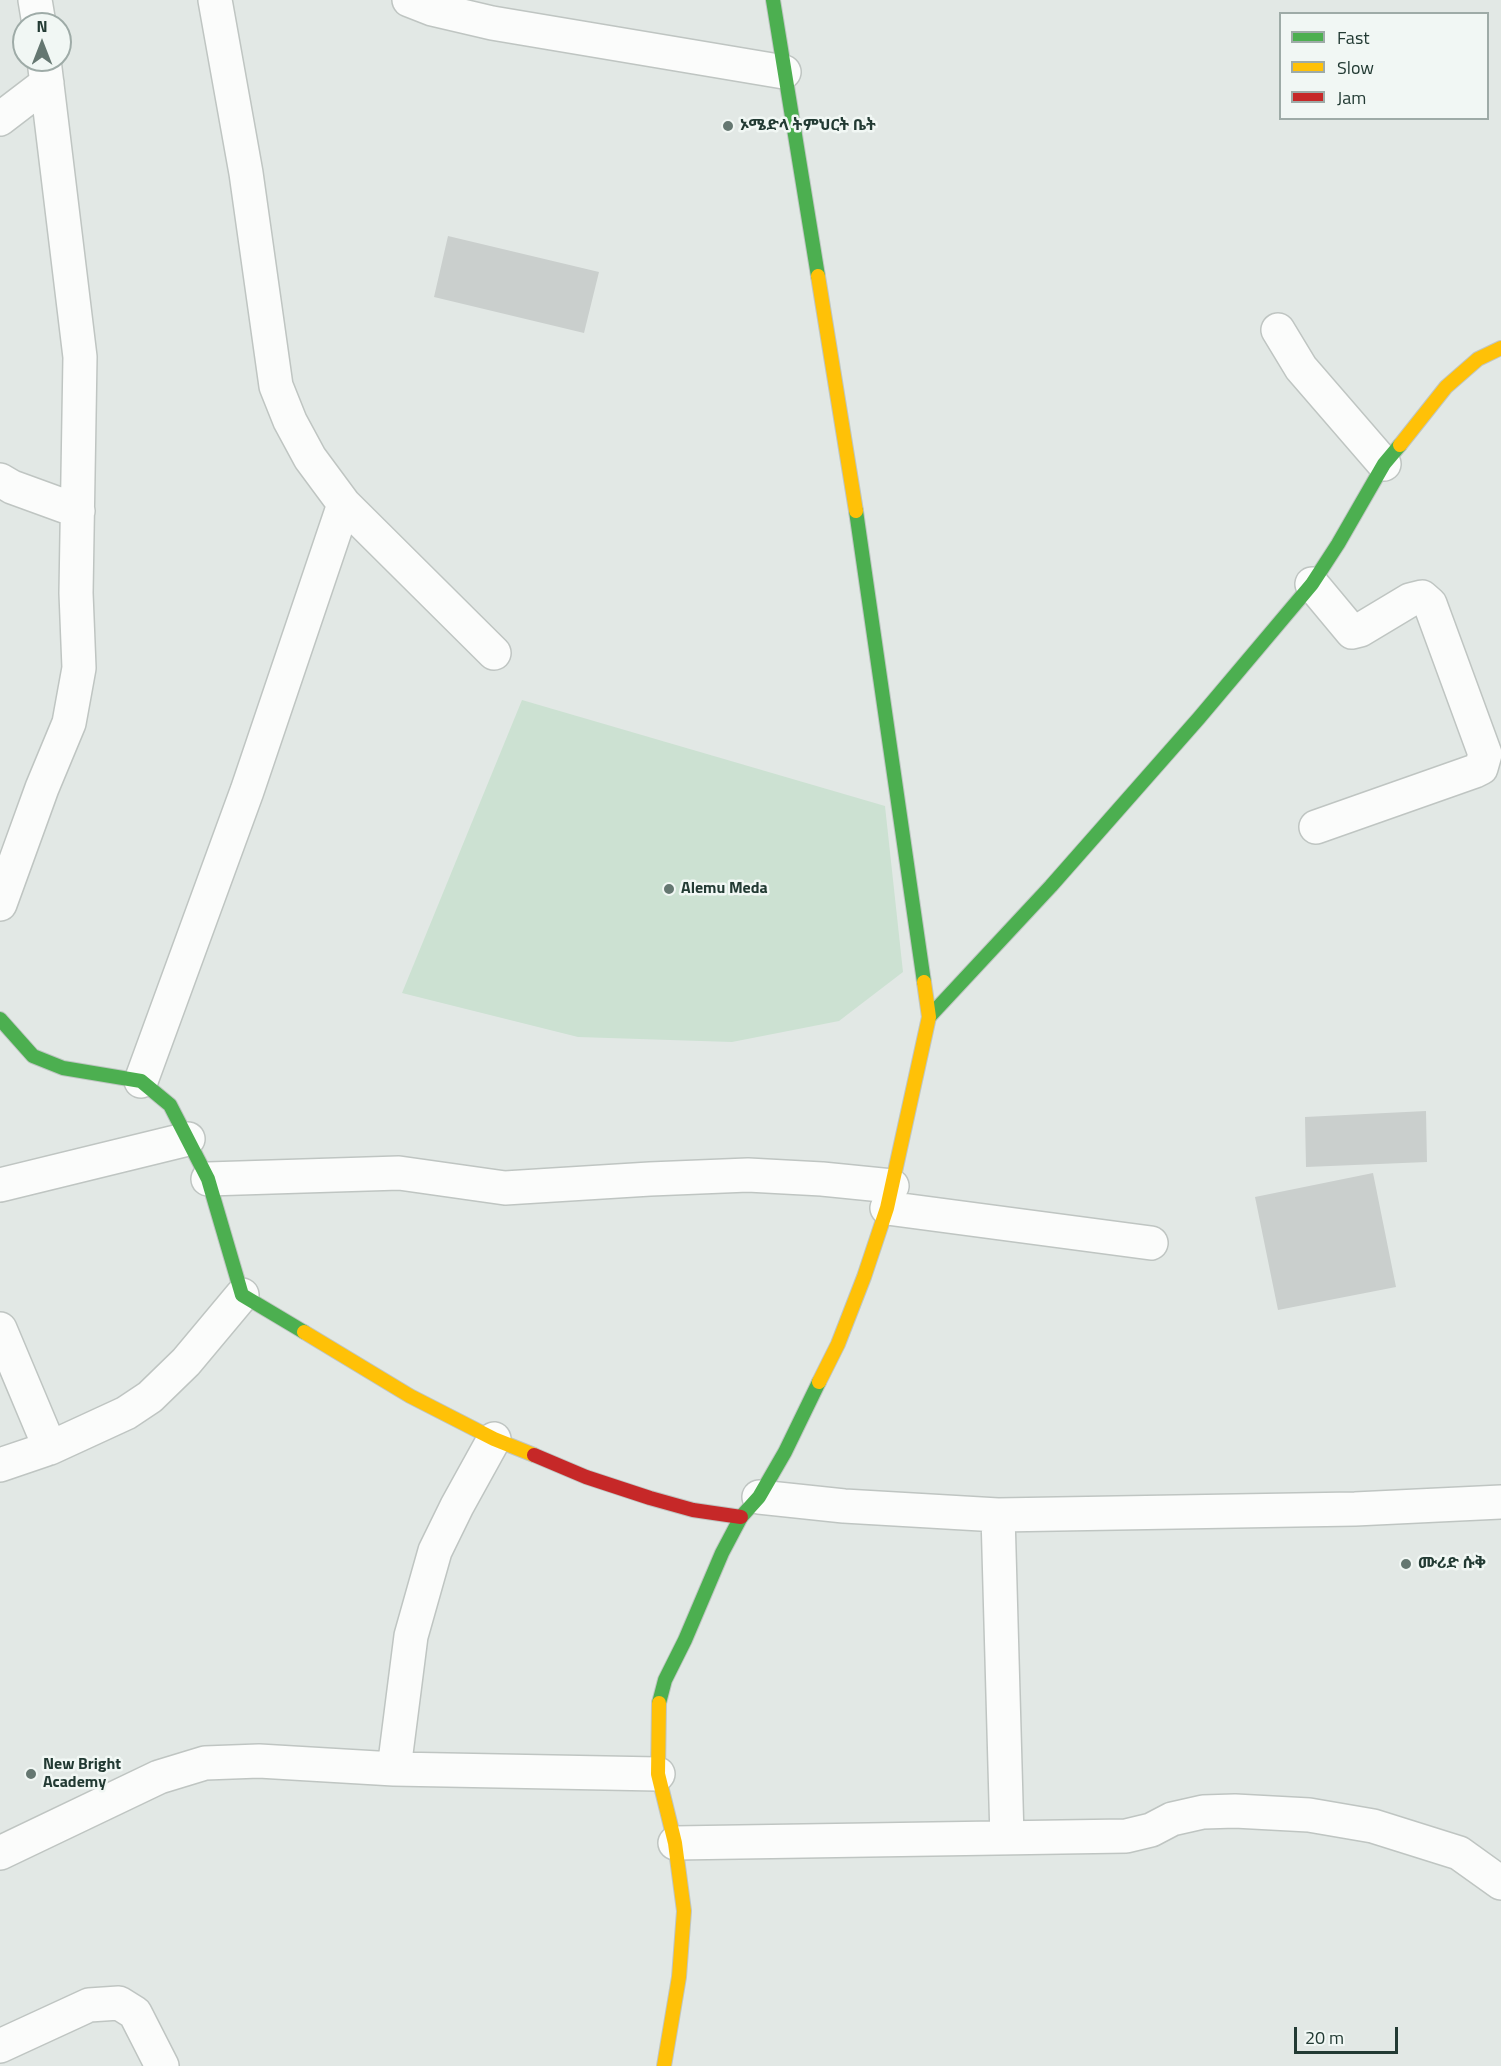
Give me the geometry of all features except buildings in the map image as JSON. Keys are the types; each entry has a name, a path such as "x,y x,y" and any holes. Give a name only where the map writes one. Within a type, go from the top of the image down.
{"street":[{"path":"215,0 246,173 276,386 290,421 310,458 344,504 494,652"},
{"path":"409,0 432,9 492,23 784,72"},
{"path":"664,2066 680,1977 684,1911 675,1843 658,1774 658,1706 665,1680 685,1640 714,1571 807,1411 838,1344 864,1277 890,1197 929,1017 853,488 774,0"},
{"path":"0,119 45,72"},
{"path":"0,904 42,788 69,723 79,668 76,593 80,357 45,72"},
{"path":"1278,330 1301,368 1384,464"},
{"path":"929,1017 1051,886 1199,718 1312,584 1384,464 1446,387 1478,359 1501,348"},
{"path":"0,480 12,487 78,511"},
{"path":"141,1081 248,791 344,504"},
{"path":"1312,584 1352,632 1360,630 1410,600 1422,597 1430,604 1485,754 1481,768 1475,771 1316,827"},
{"path":"0,1019 33,1056 63,1068 141,1081 170,1105 208,1179 242,1295 410,1396 494,1439 586,1477 650,1498 693,1510 844,1506 998,1515 1354,1509 1501,1502"},
{"path":"0,1185 188,1139"},
{"path":"208,1179 399,1173 505,1188 748,1175 822,1179 890,1197 1151,1243"},
{"path":"0,1465 50,1448 126,1413 150,1397 186,1362 242,1295"},
{"path":"0,1329 50,1448"},
{"path":"394,1769 411,1636 435,1551 494,1439"},
{"path":"998,1515 1007,1838"},
{"path":"0,1854 159,1777 205,1763 260,1761 394,1769 658,1774"},
{"path":"675,1843 1126,1836 1150,1830 1172,1819 1203,1812 1235,1810 1309,1815 1373,1826 1459,1853 1501,1883"},
{"path":"0,2046 89,2005 119,2002 135,2013 162,2066"}],"green space":[{"name":"Alemu Meda","path":"522,700 885,806 903,972 839,1021 732,1042 578,1037 402,993"}],"traffic: fast":[{"path":"773,0 818,276"},
{"path":"929,1017 1051,886 1199,718 1312,584 1384,464 1400,445"},
{"path":"856,511 924,982"},
{"path":"0,1019 33,1056 63,1068 141,1081 170,1105 208,1179 242,1295 304,1332"},
{"path":"659,1703 665,1680 685,1640 722,1553 741,1517 759,1497 785,1452 819,1382"}],"traffic: slow":[{"path":"818,276 856,511"},
{"path":"1400,445 1446,387 1478,359 1501,348"},
{"path":"819,1382 838,1344 887,1208 929,1017 924,982"},
{"path":"304,1332 410,1396 494,1439 534,1455"},
{"path":"659,1703 658,1774 675,1843 684,1911 679,1977 664,2066"}],"traffic: jam":[{"path":"534,1455 586,1477 650,1498 693,1510 741,1517"}],"place":[{"name":"ኦሜድላ ትምህርት ቤት","path":"728,126"},
{"name":"Alemu Meda","path":"669,889"},
{"name":"ሙሪድ ሱቅ","path":"1406,1564"},
{"name":"New Bright Academy","path":"31,1774"}]}
